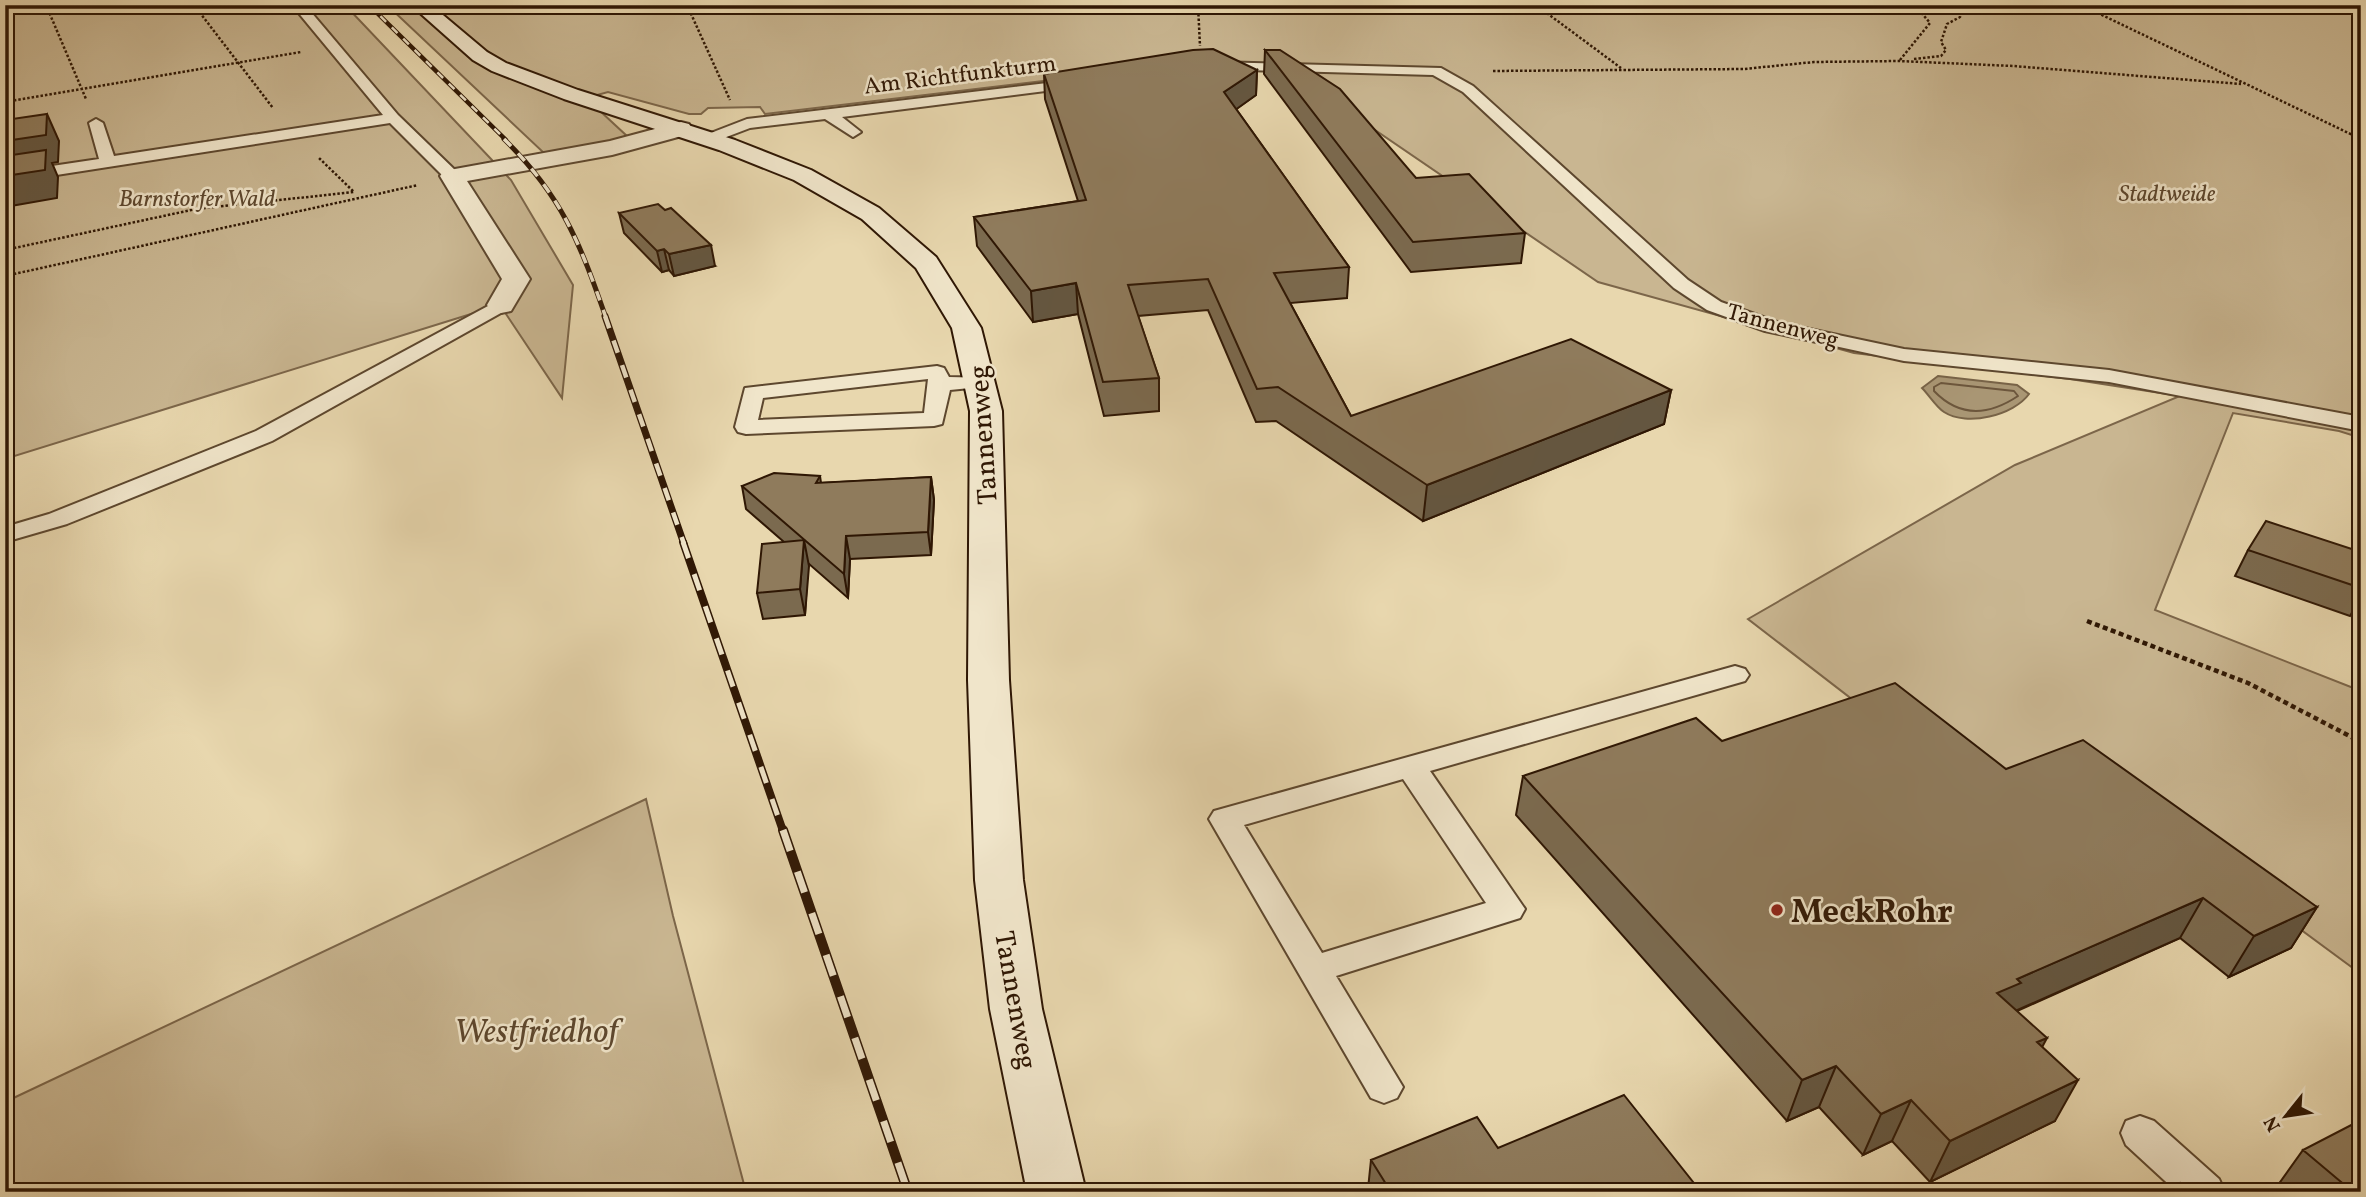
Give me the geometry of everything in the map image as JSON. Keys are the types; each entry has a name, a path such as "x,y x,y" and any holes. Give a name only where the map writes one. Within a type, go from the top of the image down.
{"street":[{"name":"Tannenweg","path":"420,5 480,56 499,67 799,173 865,207 914,248 941,281 960,312 974,342 983,382 989,699 996,846 1014,989 1028,1067 1057,1192"},
{"path":"501,305 516,279 452,176 694,134"}],"lane":[{"path":"298,5 393,118 452,176"},
{"name":"Tannenweg","path":"1201,66 1436,71 1468,89 1681,284 1714,306 1772,327 1905,355 2109,376 2361,424"},
{"name":"Am Richtfunkturm","path":"694,134 827,113 1096,81"},
{"path":"827,113 853,132"},
{"path":"5,178 393,118"},
{"path":"96,123 108,162"},
{"path":"5,535 58,519 264,436 501,305"},
{"path":"937,373 940,384 934,419 746,427 752,393 937,373"},
{"path":"940,384 983,382"},
{"path":"1384,1087 1225,819 1734,675"},
{"path":"1314,969 1508,909 1411,767"},
{"path":"2140,1133 2205,1192"}],"path":[{"path":"46,5 96,123"},
{"path":"194,5 295,134 361,198"},
{"path":"687,5 733,107 747,124"},
{"path":"1198,5 1201,66"},
{"path":"1536,5 1621,69"},
{"path":"1899,61 1930,23 1915,5"},
{"path":"1899,61 1941,56 1946,50 1941,42 1947,24 1960,17 1962,5"},
{"path":"2081,5 2241,84 2361,139"},
{"path":"5,102 332,47"},
{"path":"1436,71 1744,69 1814,62 1899,61 2013,66 2241,84"},
{"path":"5,276 452,176"},
{"path":"5,250 196,209 354,192"},
{"path":"2087,621 2248,683 2361,742"}],"green space":[{"name":"Barnstorfer Wald","path":"5,5 345,5 511,180 573,285 562,398 500,305 5,459"},
{"name":"Stadtweide","path":"387,5 2361,5 2361,438 2339,431 2233,413 2155,610 2361,691 2361,974 2079,766 1984,801 1748,619 2015,465 2180,396 2070,379 1854,353 1598,282 1287,70 1160,67 765,114 760,107 708,108 701,114 689,114 608,92 586,98 628,137 545,154"},
{"name":"Westfriedhof","path":"646,799 673,916 746,1192 5,1192 5,1102"}],"water":[{"path":"1938,376 2017,385 2029,394 2013,408 2002,413 1977,418 1954,416 1941,410 1922,388"}],"building":[{"path":"1213,49 1257,70 1224,92 1349,267 1274,273 1351,416 1571,339 1671,390 1427,485 1278,387 1257,389 1208,279 1128,285 1159,378 1103,382 1076,283 1031,291 974,217 1086,200 1044,74"},
{"path":"1265,50 1280,50 1340,89 1416,178 1469,174 1525,233 1413,242"},
{"path":"47,114 46,135 5,141 5,120"},
{"path":"46,150 45,170 5,176 5,156"},
{"path":"658,204 665,210 671,208 711,245 669,254 664,249 657,251 619,213"},
{"path":"774,473 820,476 816,483 931,477 928,532 846,536 844,574 742,486"},
{"path":"2266,521 2361,552 2361,588 2248,550"},
{"path":"804,540 800,589 757,593 762,544"},
{"path":"1895,683 2006,769 2083,740 2317,907 2254,936 2203,898 2017,979 2021,983 1997,993 2047,1038 2037,1042 2078,1080 1950,1141 1911,1100 1881,1114 1836,1066 1802,1080 1523,776 1696,718 1722,741"},
{"path":"1624,1095 1701,1192 1391,1192 1371,1160 1477,1117 1498,1148"},
{"path":"2361,1120 2361,1192 2353,1192 2303,1150"},
{"path":"2181,1183 2212,1187 2225,1192 2182,1192"}],"railway":[{"path":"369,5 506,140"},
{"path":"504,139 541,180 567,222 578,243 606,318"},
{"path":"605,316 684,544"},
{"path":"683,542 783,831"},
{"path":"783,830 908,1192"}],"place":[{"name":"MeckRohr","path":"1777,910"}]}
